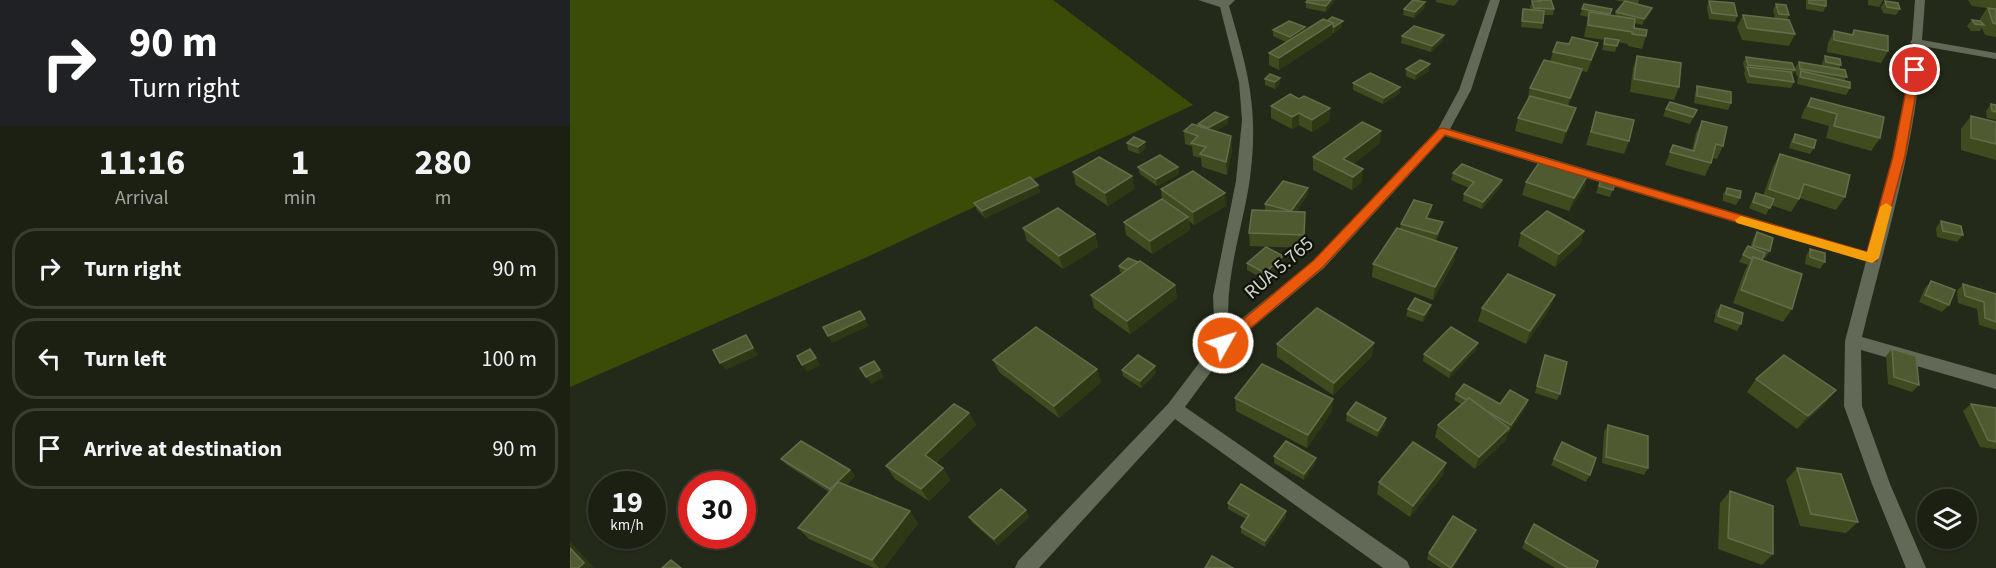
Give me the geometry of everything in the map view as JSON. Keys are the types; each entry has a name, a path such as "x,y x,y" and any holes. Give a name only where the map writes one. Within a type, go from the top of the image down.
{"street":[{"path":"1203,0 1227,3 1248,108 1245,160 1219,321 1223,343"},
{"name":"RUA 5.765","path":"1025,568 1174,408 1223,343 1318,264 1443,131 1465,90 1495,0"},
{"path":"1916,568 1881,484 1853,406 1853,341 1899,156 1915,70 1915,42 1920,0"},
{"path":"1915,42 1996,56"},
{"path":"1443,131 1872,258"},
{"path":"1853,341 1996,382"},
{"path":"1174,408 1400,568"}],"green space":[{"path":"570,0 1053,0 1193,105 867,257 570,387"}],"building":[{"path":"1308,0 1331,0 1326,6 1306,2"},
{"path":"1413,0 1425,2 1415,12 1404,9"},
{"path":"1551,0 1554,9 1534,8 1532,1"},
{"path":"1809,0 1826,0 1826,6 1809,3"},
{"path":"1625,1 1652,8 1644,19 1616,12"},
{"path":"1709,1 1734,3 1737,16 1712,13"},
{"path":"1885,1 1898,3 1900,9 1887,7"},
{"path":"1584,4 1612,9 1610,14 1582,9"},
{"path":"1776,4 1786,5 1789,15 1779,14"},
{"path":"1988,8 1996,9 1996,24 1993,23"},
{"path":"1523,9 1544,11 1543,23 1522,21"},
{"path":"1589,12 1635,19 1634,28 1647,30 1646,36 1588,25"},
{"path":"1743,15 1789,20 1795,34 1747,28"},
{"path":"1332,17 1343,21 1334,27 1333,23 1327,21"},
{"path":"1323,19 1333,23 1279,58 1269,53"},
{"path":"1972,20 1980,21 1984,25 1975,24"},
{"path":"1289,21 1305,27 1290,37 1273,30"},
{"path":"1414,26 1444,35 1432,46 1402,36"},
{"path":"1854,30 1888,36 1888,51 1834,40 1834,31 1853,35"},
{"path":"1572,37 1598,43 1591,60 1553,52 1557,42 1569,44"},
{"path":"1605,38 1619,40 1617,46 1604,44"},
{"path":"1637,56 1681,63 1679,87 1634,79"},
{"path":"1825,56 1840,59 1841,65 1826,62"},
{"path":"1746,57 1792,63 1795,70 1748,65"},
{"path":"1420,60 1430,64 1416,74 1406,69"},
{"path":"1544,60 1582,69 1570,98 1530,88"},
{"path":"1799,62 1845,70 1847,77 1800,69"},
{"path":"1747,67 1791,72 1794,82 1750,76"},
{"path":"1801,71 1850,82 1850,88 1800,77"},
{"path":"1370,73 1400,87 1384,98 1353,83"},
{"path":"1270,74 1280,78 1275,82 1265,79"},
{"path":"1697,86 1731,92 1731,103 1697,96"},
{"path":"1290,94 1299,99 1304,96 1330,108 1312,120 1299,113 1292,117 1271,106"},
{"path":"1530,96 1576,108 1566,131 1518,118"},
{"path":"1811,98 1884,117 1880,138 1834,126 1837,114 1808,106"},
{"path":"1670,102 1697,110 1693,117 1666,109"},
{"path":"1991,104 1996,105 1996,112 1992,111"},
{"path":"1215,112 1228,117 1208,128 1198,124"},
{"path":"1596,112 1634,120 1629,141 1591,132"},
{"path":"1971,116 1996,122 1996,144 1971,138"},
{"path":"1702,121 1727,127 1723,146 1716,144 1711,163 1670,152 1673,145 1694,151"},
{"path":"1362,122 1381,131 1343,159 1363,169 1353,177 1313,157"},
{"path":"1192,124 1231,136 1226,162 1200,154 1206,147 1191,143 1198,136 1184,131"},
{"path":"1795,134 1816,140 1814,148 1793,142"},
{"path":"1134,137 1145,142 1138,147 1127,143"},
{"path":"1780,154 1850,175 1845,197 1804,184 1799,199 1769,189"},
{"path":"1160,155 1178,167 1156,179 1138,167"},
{"path":"1099,157 1132,176 1105,193 1073,172"},
{"path":"1543,157 1589,173 1574,198 1526,182"},
{"path":"1462,164 1502,180 1483,202 1464,194 1474,182 1453,173"},
{"path":"1193,171 1225,193 1193,212 1161,189"},
{"path":"1030,177 1038,185 982,211 974,203"},
{"path":"1601,179 1615,183 1613,190 1599,186"},
{"path":"1283,181 1308,188 1291,211 1265,204"},
{"path":"1727,188 1741,191 1740,198 1726,194"},
{"path":"1756,193 1774,199 1770,208 1753,202"},
{"path":"1162,199 1188,217 1150,241 1124,222"},
{"path":"1414,200 1432,205 1426,218 1443,222 1437,234 1401,224"},
{"path":"1058,208 1095,234 1059,256 1023,228"},
{"path":"1252,210 1305,212 1304,235 1249,233"},
{"path":"1547,211 1584,231 1559,254 1521,233"},
{"path":"1941,221 1961,226 1963,235 1943,231"},
{"path":"1397,228 1457,248 1435,287 1373,264"},
{"path":"1757,232 1773,238 1770,251 1753,246"},
{"path":"1748,246 1765,253 1762,260 1743,255"},
{"path":"1266,247 1283,256 1265,273 1247,263"},
{"path":"1810,249 1825,253 1825,262 1810,257"},
{"path":"1753,257 1802,274 1792,309 1741,290"},
{"path":"1128,258 1138,262 1127,270 1119,266"},
{"path":"1140,261 1175,285 1127,321 1091,295"},
{"path":"1508,274 1555,295 1530,331 1482,308"},
{"path":"1931,281 1955,290 1949,305 1925,295"},
{"path":"1963,284 1996,294 1996,322 1985,318 1984,302 1965,296"},
{"path":"1415,298 1431,305 1424,315 1408,309"},
{"path":"1721,305 1743,313 1741,324 1718,316"},
{"path":"1317,308 1374,343 1334,383 1277,344"},
{"path":"860,311 865,319 828,336 823,327"},
{"path":"1036,327 1097,369 1054,406 993,360"},
{"path":"1451,327 1478,343 1451,371 1424,354"},
{"path":"746,335 753,348 720,363 713,350"},
{"path":"810,349 816,358 802,365 797,356"},
{"path":"1892,349 1916,356 1919,385 1894,377"},
{"path":"1138,355 1155,366 1140,381 1122,370"},
{"path":"1545,355 1567,362 1560,394 1537,386"},
{"path":"1784,355 1836,390 1808,416 1756,379"},
{"path":"874,361 880,370 866,377 860,368"},
{"path":"1262,364 1333,399 1308,435 1235,398"},
{"path":"1464,384 1500,404 1510,390 1528,400 1511,425 1469,398 1467,400 1456,394"},
{"path":"1469,398 1509,428 1479,457 1438,425"},
{"path":"1356,402 1386,418 1378,431 1347,414"},
{"path":"954,404 969,413 925,455 943,468 921,489 886,466"},
{"path":"1971,404 1996,408 1996,442 1988,440"},
{"path":"1608,425 1648,436 1648,468 1606,457"},
{"path":"801,441 850,470 830,489 781,459"},
{"path":"1286,441 1316,458 1304,474 1274,456"},
{"path":"1413,442 1446,463 1413,506 1379,482"},
{"path":"1562,442 1596,458 1590,475 1554,459"},
{"path":"1797,468 1841,474 1858,522 1811,514"},
{"path":"838,482 910,511 872,560 798,528"},
{"path":"1241,484 1286,511 1265,541 1241,527 1249,515 1228,503"},
{"path":"1001,489 1026,510 994,539 969,517"},
{"path":"1730,491 1773,506 1773,554 1728,538"},
{"path":"1453,516 1476,530 1451,568 1429,553"},
{"path":"1534,524 1598,561 1595,568 1568,568 1525,542"},
{"path":"570,548 584,563 578,568 570,568"},
{"path":"1212,556 1233,568 1205,568"},
{"path":"671,560 681,568 662,568"}],"slow traffic":[{"path":"1741,220 1872,258 1886,207"}],"route":[{"path":"1223,343 1318,264 1443,131 1872,258 1899,156 1915,70"}]}
